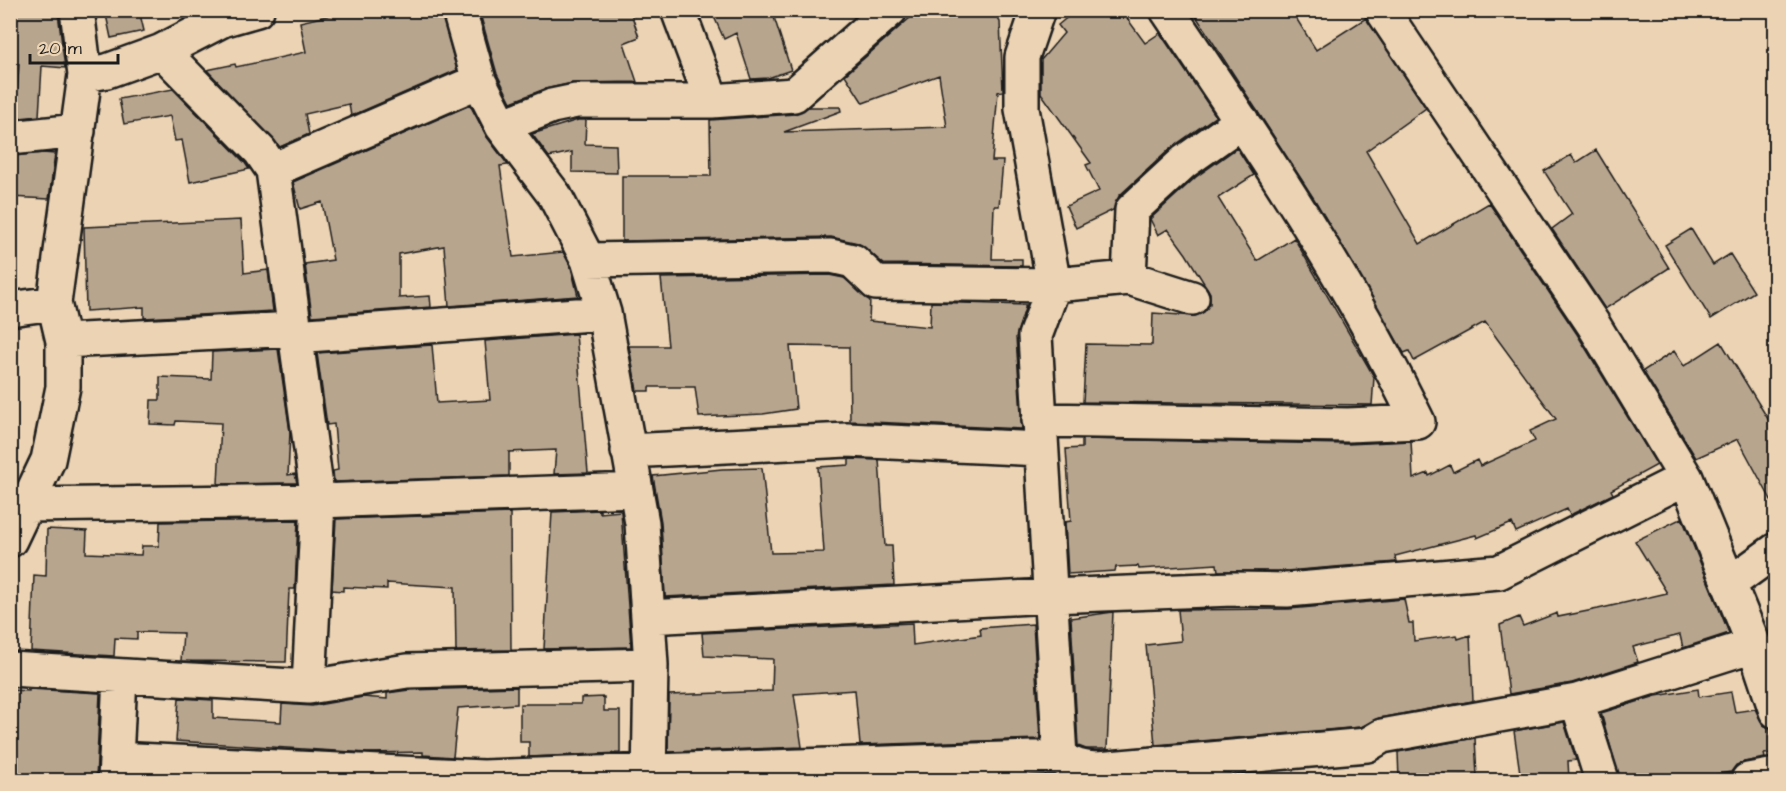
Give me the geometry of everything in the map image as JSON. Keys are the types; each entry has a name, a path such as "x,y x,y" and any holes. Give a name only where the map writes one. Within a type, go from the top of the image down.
{"street":[{"path":"16,526 48,460 63,387 63,342 54,303 85,75 77,10"},
{"path":"85,75 108,71 162,51 222,20 257,10"},
{"path":"459,10 479,81 502,126 555,196 588,260 604,313 642,523 651,665 649,776"},
{"path":"678,10 712,101"},
{"path":"502,126 552,106 576,101 712,101 794,96 890,10"},
{"path":"1038,10 1022,57 1022,109 1054,285 1035,336 1060,757"},
{"path":"628,451 848,440 1418,422 1389,361 1269,161 1167,10"},
{"path":"1382,10 1593,324 1686,478 1754,645 1776,711"},
{"path":"162,51 260,151 273,170 318,501 309,687"},
{"path":"273,170 479,81"},
{"path":"1129,278 1132,210 1184,162 1242,121"},
{"path":"10,138 78,131"},
{"path":"588,260 831,256 853,261 876,282 1054,285 1129,278 1192,298"},
{"path":"10,309 54,303"},
{"path":"63,342 295,333 604,313"},
{"path":"648,617 1050,596 1233,589 1287,590 1499,572 1686,478"},
{"path":"16,526 318,501 635,490"},
{"path":"1729,584 1776,550"},
{"path":"120,677 115,770 483,777 649,776 1060,757 1068,764 1098,769 1367,745 1382,736 1577,701 1754,645"},
{"path":"10,669 309,687 407,671 651,665"},
{"path":"1577,701 1602,780"},
{"path":"1748,780 1776,775"}],"building":[{"path":"10,10 58,13 65,68 42,66 39,116 10,119 10,109 16,109 19,64 10,63"},
{"path":"105,10 139,10 144,31 111,38"},
{"path":"330,10 441,10 457,70 351,116 349,104 305,114 309,134 280,147 207,70 235,64 236,67 306,52 300,22 331,15"},
{"path":"479,10 630,10 639,37 624,43 637,82 572,83 545,89 511,102 497,74"},
{"path":"711,10 779,10 773,14 791,70 768,78 751,79 736,33 724,39"},
{"path":"919,10 993,10 1000,22 1003,91 998,92 992,161 1003,161 999,206 994,206 992,259 1022,259 1022,266 884,264 858,243 831,237 622,241 622,176 711,176 710,120 795,114 808,107 840,107 841,111 784,132 947,127 939,75 863,103 845,75"},
{"path":"1076,10 1121,10 1145,43 1160,33 1216,116 1171,148 1119,196 1113,210 1076,228 1066,206 1099,191 1086,165 1091,163 1041,93 1041,60 1064,33 1058,25"},
{"path":"1192,10 1291,10 1316,50 1366,18 1426,108 1366,151 1420,244 1489,203 1577,334 1657,465 1611,490 1613,494 1570,515 1567,509 1516,532 1512,523 1477,538 1476,535 1395,556 1396,562 1286,571 1218,571 1217,564 1139,569 1138,566 1116,567 1115,571 1068,574 1065,522 1071,521 1066,449 1082,448 1082,439 1348,444 1411,441 1413,479 1428,473 1429,476 1450,465 1453,472 1477,460 1480,466 1535,441 1530,431 1556,419 1485,322 1414,361 1409,351 1404,353 1316,202"},
{"path":"173,89 249,169 190,182 182,140 175,141 170,116 124,124 119,99"},
{"path":"470,105 487,137 508,165 500,166 513,257 563,252 571,267 578,296 449,306 444,246 399,254 399,298 430,296 431,307 312,316 305,264 333,260 322,202 300,209 293,182"},
{"path":"578,120 586,120 585,144 616,145 617,173 572,172 572,152 549,157 532,134"},
{"path":"1237,148 1254,175 1218,198 1257,261 1294,238 1374,377 1372,405 1083,402 1086,344 1152,345 1153,313 1195,316 1204,312 1210,304 1210,293 1186,254 1168,229 1158,235 1150,219 1196,177"},
{"path":"1596,150 1669,268 1605,309 1552,229 1572,214 1544,171 1571,155 1576,163"},
{"path":"55,154 49,199 10,197 10,156"},
{"path":"241,220 244,273 268,270 273,311 144,318 144,307 86,311 84,227"},
{"path":"1691,229 1713,265 1730,254 1754,292 1711,319 1665,245"},
{"path":"829,275 844,278 870,299 869,321 930,327 931,302 1026,305 1016,337 1022,429 850,421 849,347 790,346 796,409 763,414 699,417 695,387 649,387 649,391 637,391 629,346 668,346 661,278"},
{"path":"576,334 588,473 554,474 556,450 509,452 509,476 334,482 333,471 338,470 334,424 327,425 317,353 432,345 437,403 490,400 485,341"},
{"path":"1721,342 1776,432 1776,509 1738,439 1696,458 1643,371 1674,351 1684,366"},
{"path":"278,349 290,432 288,475 295,474 297,483 218,484 221,423 176,421 175,425 150,424 151,400 160,400 160,377 211,379 212,352"},
{"path":"849,459 879,460 885,546 892,546 894,585 665,597 661,522 653,476 722,469 762,468 771,553 824,552 818,467 849,465"},
{"path":"600,510 600,513 621,511 631,647 544,649 552,512"},
{"path":"510,513 511,650 456,651 455,587 387,583 387,589 343,587 343,591 332,590 336,519"},
{"path":"1682,518 1729,633 1683,648 1680,635 1633,647 1638,662 1572,683 1509,694 1500,625 1519,617 1523,626 1557,613 1558,617 1667,593 1635,541"},
{"path":"298,520 295,589 289,589 286,662 181,661 183,633 137,632 137,639 115,638 114,656 31,651 34,575 46,576 47,529 87,531 86,553 141,555 142,546 159,546 160,522"},
{"path":"1404,599 1409,623 1413,623 1414,641 1457,635 1458,639 1470,635 1473,701 1379,718 1361,727 1155,745 1146,645 1181,641 1178,610 1289,609"},
{"path":"1113,612 1107,749 1086,749 1078,746 1071,618"},
{"path":"912,623 913,645 981,635 980,628 1033,624 1040,739 860,745 855,690 794,694 802,747 668,752 669,695 772,691 773,659 704,656 702,633"},
{"path":"517,687 517,704 458,708 453,757 423,755 423,752 368,753 176,741 179,698 213,700 213,718 281,722 282,704 312,706 363,697 387,699 387,693 409,690"},
{"path":"29,689 100,693 96,780 10,780 10,690 29,691"},
{"path":"1698,689 1699,697 1731,692 1735,712 1755,709 1763,725 1769,728 1773,753 1764,754 1765,758 1736,765 1731,772 1683,780 1620,780 1601,713 1656,696"},
{"path":"604,697 604,711 620,711 620,753 529,757 529,742 520,742 520,704 581,704 581,698"},
{"path":"1564,722 1576,760 1568,761 1569,780 1521,780 1514,731"},
{"path":"1475,738 1477,777 1399,780 1398,752"},
{"path":"1055,776 1063,780 1004,780 1004,778"}]}
